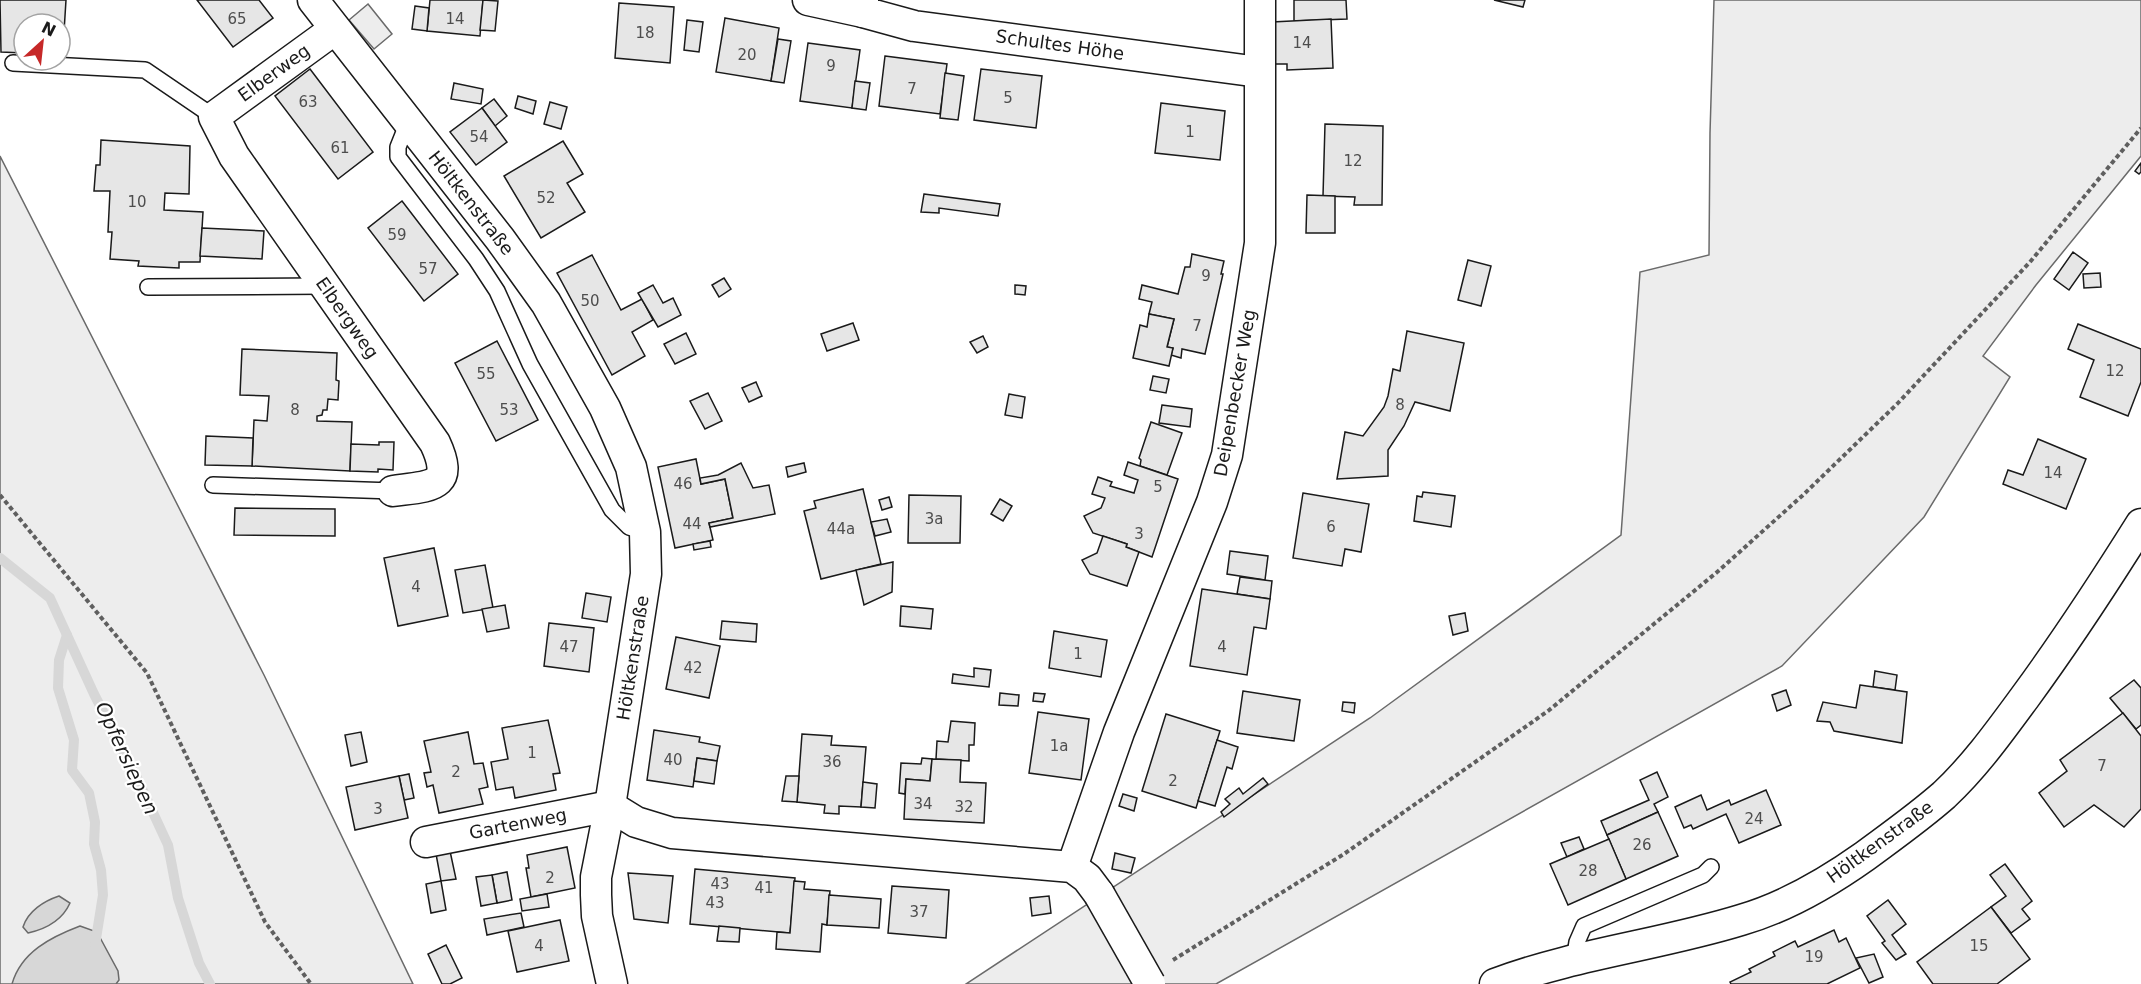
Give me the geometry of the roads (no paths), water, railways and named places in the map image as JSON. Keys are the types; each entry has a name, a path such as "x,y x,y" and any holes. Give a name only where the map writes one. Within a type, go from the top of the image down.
{"street":[{"name":"Höltkenstraße","path":"312,0 523,270 568,340 605,408 631,467 645,532 646,574 610,806 596,877 597,916 612,984"},
{"name":"Schultes Höhe","path":"808,0 863,6 914,26 1259,72"},
{"name":"Deipenbecker Weg","path":"1072,867 1119,732 1212,502 1226,461 1260,243 1260,0"},
{"name":"Elberweg","path":"214,117 335,29"},
{"name":"Elbergweg","path":"214,117 234,156 435,443 444,469 436,483 427,487 393,491"},
{"name":"Höltkenstraße","path":"1495,984 1520,975 1707,929 1765,912 1822,885 1913,821 1945,794 1993,741 2054,658 2141,524"},
{"path":"610,806 636,822 672,833 1072,867 1087,878 1100,894 1157,975"},
{"name":"Gartenweg","path":"426,842 610,806"}],"lane":[{"path":"72,66 145,70 214,117"},
{"path":"408,122 398,147 398,157 476,259 497,291 530,364 612,510 629,527 645,532"},
{"path":"148,287 325,286"},
{"path":"213,485 393,491"},
{"path":"1574,961 1577,942 1584,926 1703,875 1712,867"}],"waterway":[{"name":"Opfersiepen","path":"0,558 50,598 168,845 178,898 199,963 210,984"},
{"path":"67,635 59,660 58,688 74,740 72,770 89,793 95,822 94,844 101,870 103,895 95,945"}]}
